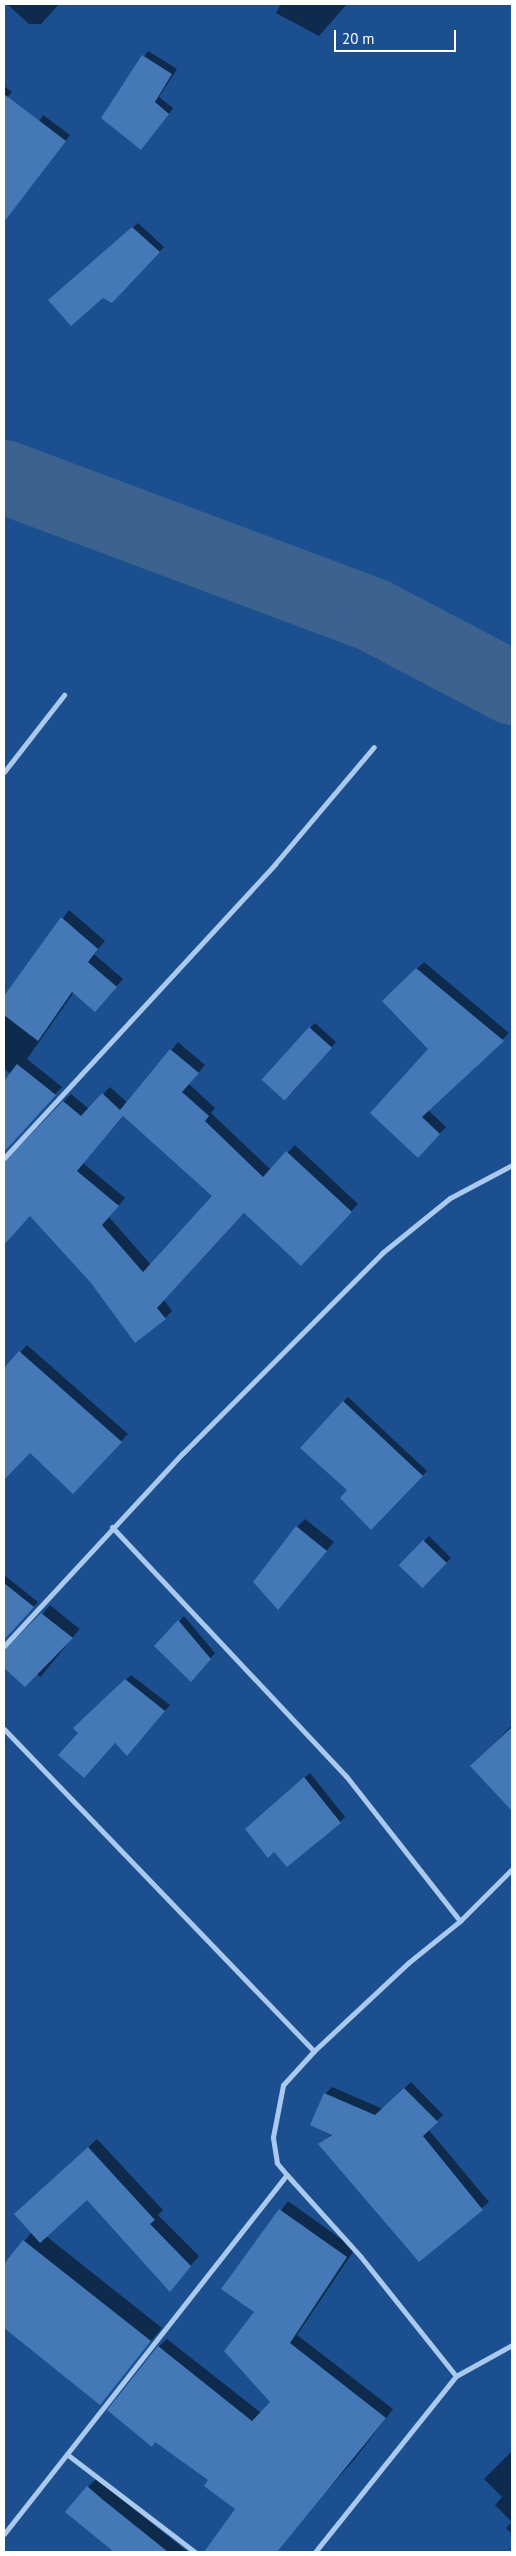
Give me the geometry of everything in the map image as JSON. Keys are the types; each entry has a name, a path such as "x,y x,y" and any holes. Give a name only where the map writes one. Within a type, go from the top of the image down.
{"street":[{"path":"4,772 64,695"},
{"path":"4,1158 275,864 374,747"},
{"path":"4,1646 112,1527 382,1253 450,1198 512,1165"},
{"path":"112,1527 346,1776 460,1921"},
{"path":"4,1729 314,2051"},
{"path":"456,2376 361,2257 277,2163 273,2137 283,2085 314,2051 408,1963 460,1921 512,1870"},
{"path":"4,2534 287,2175"},
{"path":"315,2552 456,2376 512,2345"},
{"path":"68,2455 195,2552"}],"building":[{"path":"142,55 172,74 155,102 169,114 141,150 101,118"},
{"path":"4,94 66,141 4,222"},
{"path":"132,227 160,252 112,303 103,298 71,326 48,300"},
{"path":"61,917 98,949 88,962 117,987 95,1012 72,992 38,1041 4,1015 4,996"},
{"path":"416,968 504,1041 422,1117 440,1134 418,1158 370,1113 428,1049 382,1001"},
{"path":"309,1027 332,1048 285,1101 261,1080"},
{"path":"170,1049 199,1073 182,1092 209,1116 205,1121 263,1177 286,1151 352,1212 301,1266 244,1213 157,1308 166,1319 135,1343 91,1283 30,1216 4,1245 4,1162 63,1101 81,1116 102,1093 120,1110","holes":["123,1116 212,1196 143,1272 102,1225 119,1206 77,1171"]},
{"path":"17,1064 56,1095 4,1152 4,1081"},
{"path":"19,1351 122,1442 73,1494 30,1453 4,1480 4,1368"},
{"path":"343,1401 423,1476 371,1530 340,1498 347,1490 300,1448"},
{"path":"296,1526 327,1551 278,1610 253,1582"},
{"path":"423,1540 447,1563 422,1588 399,1565"},
{"path":"4,1583 34,1607 4,1640"},
{"path":"41,1613 73,1638 25,1687 4,1668 4,1650"},
{"path":"178,1620 211,1659 191,1682 154,1646"},
{"path":"125,1679 165,1711 127,1756 115,1743 84,1778 58,1755 78,1733 73,1728"},
{"path":"512,1727 512,1811 470,1766"},
{"path":"304,1777 341,1823 287,1867 274,1852 268,1858 245,1829"},
{"path":"404,2088 438,2122 423,2136 483,2210 419,2262 318,2144 332,2135 310,2125 324,2093 375,2115"},
{"path":"88,2147 155,2220 150,2224 191,2266 170,2292 87,2200 40,2243 14,2214"},
{"path":"279,2209 347,2257 290,2343 386,2418 277,2552 204,2552 235,2509 204,2486 208,2480 155,2442 152,2447 107,2410 158,2346 252,2421 270,2402 224,2351 254,2312 221,2289"},
{"path":"23,2240 151,2341 100,2405 4,2328 4,2264"},
{"path":"87,2486 168,2552 114,2552 65,2512"}],"waterway":[{"path":"4,477 375,616 512,688"}]}
